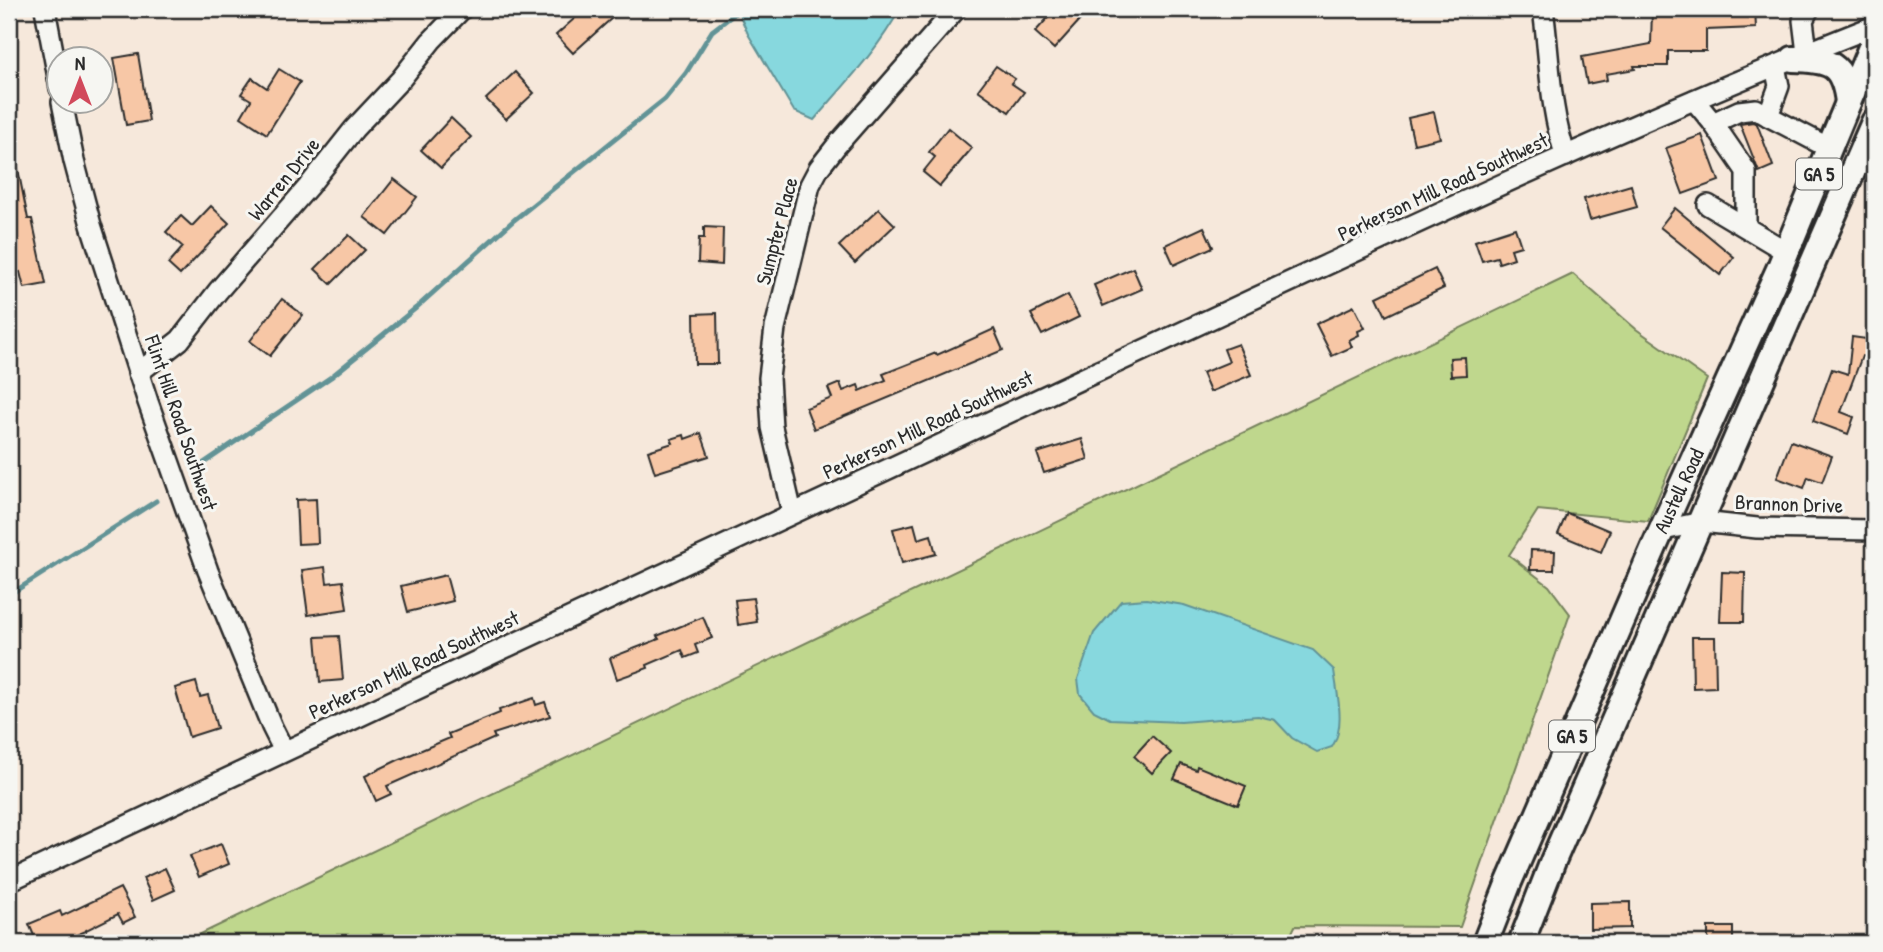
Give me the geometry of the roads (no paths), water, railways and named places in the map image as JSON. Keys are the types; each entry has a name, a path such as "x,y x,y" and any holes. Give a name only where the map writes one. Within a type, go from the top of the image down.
{"main road":[{"name":"Austell Road","path":"1485,943 1662,530 1787,252 1874,40"},
{"path":"1792,59 1830,64 1839,71 1848,102"},
{"name":"Austell Road","path":"1521,943 1553,861 1874,122"}],"street":[{"path":"45,9 52,46"},
{"name":"Warren Drive","path":"138,373 180,340 354,129 462,9"},
{"name":"Sumpter Place","path":"792,513 772,427 769,378 775,328 810,185 837,145 956,9"},
{"path":"1543,9 1552,96 1566,156"},
{"path":"1768,116 1792,59 1803,13 1823,9"},
{"name":"Perkerson Mill Road Southwest","path":"9,881 1425,219 1694,100 1874,26"},
{"path":"1694,100 1746,171 1745,227"},
{"path":"1713,123 1739,111 1756,109 1829,148"},
{"name":"Flint Hill Road Southwest","path":"65,116 91,225 138,373 208,571 284,751"},
{"path":"1708,205 1787,252"},
{"name":"Brannon Drive","path":"1662,530 1702,522 1757,528 1874,530"}],"water":[{"path":"737,9 900,9 871,53 814,120 794,111 748,34"},
{"path":"1146,599 1184,605 1313,650 1334,670 1340,720 1332,747 1317,752 1292,738 1275,720 1258,716 1181,722 1110,719 1094,711 1080,694 1078,679 1094,633 1121,601"}],"waterway":[{"path":"195,469 331,377 416,308 514,220 665,99 686,73 712,31 738,11"},
{"path":"9,595 156,501"}]}
